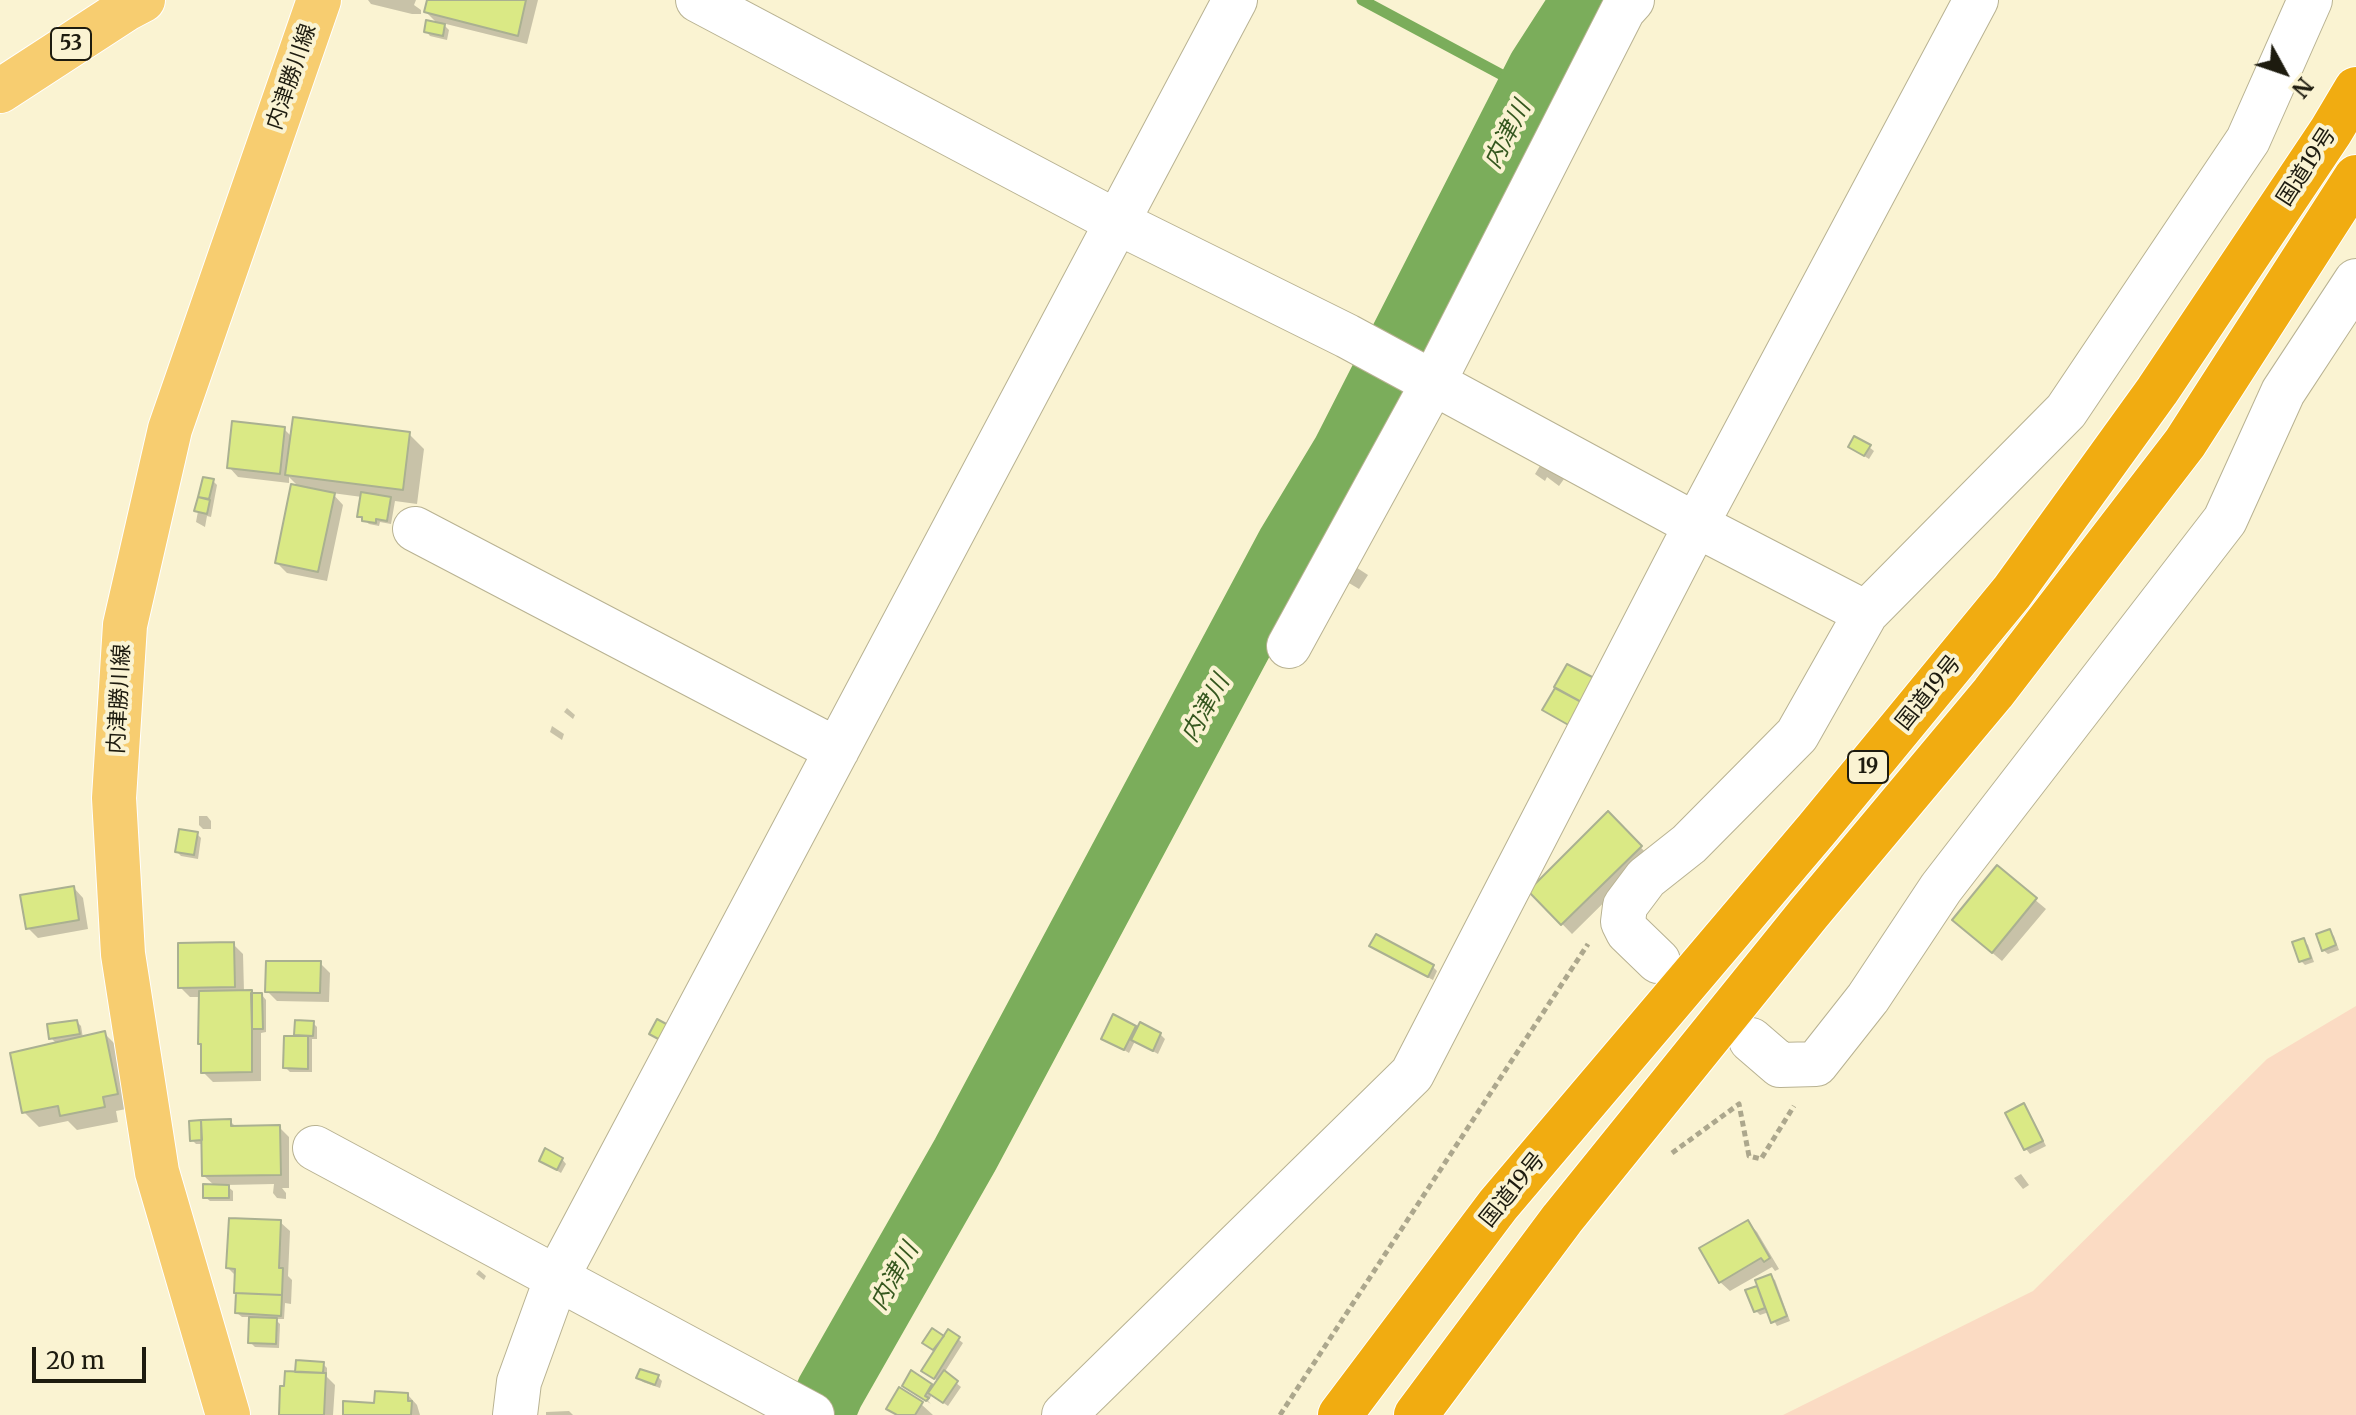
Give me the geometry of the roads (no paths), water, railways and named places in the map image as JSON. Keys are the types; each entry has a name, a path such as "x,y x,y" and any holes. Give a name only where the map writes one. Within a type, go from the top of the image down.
{"highway":[{"name":"国道19号","path":"1340,1415 1498,1205 1817,829 2012,592 2157,391 2356,89"},
{"name":"19","path":"1416,1415 1562,1219 1809,913 1993,693 2185,443 2356,177"}],"main road":[{"name":"53","path":"0,91 143,0"},
{"name":"内津勝川線","path":"228,1415 157,1172 123,954 114,798 125,625 170,429 319,0"}],"street":[{"path":"698,0 1117,222 1347,336 1696,525 1866,613"},
{"path":"515,1415 519,1382 557,1277 1235,0"},
{"path":"1289,646 1433,383 1623,10 1632,0"},
{"path":"1064,1415 1412,1074 1696,525 1976,0"},
{"path":"1658,961 1628,932 1623,922 1625,906 1646,878 1689,844 1797,735 1866,613 2066,411 2248,140 2310,0"},
{"path":"1751,1040 1780,1065 1816,1064 1868,998 1941,888 2225,520 2283,392 2356,281"},
{"path":"415,529 837,750"},
{"path":"315,1148 812,1415"}],"waterway":[{"path":"1362,0 1504,76 1541,70"},
{"name":"内津川","path":"820,1415 830,1392 965,1155 1290,546 1346,453 1541,70 1586,0"}]}
